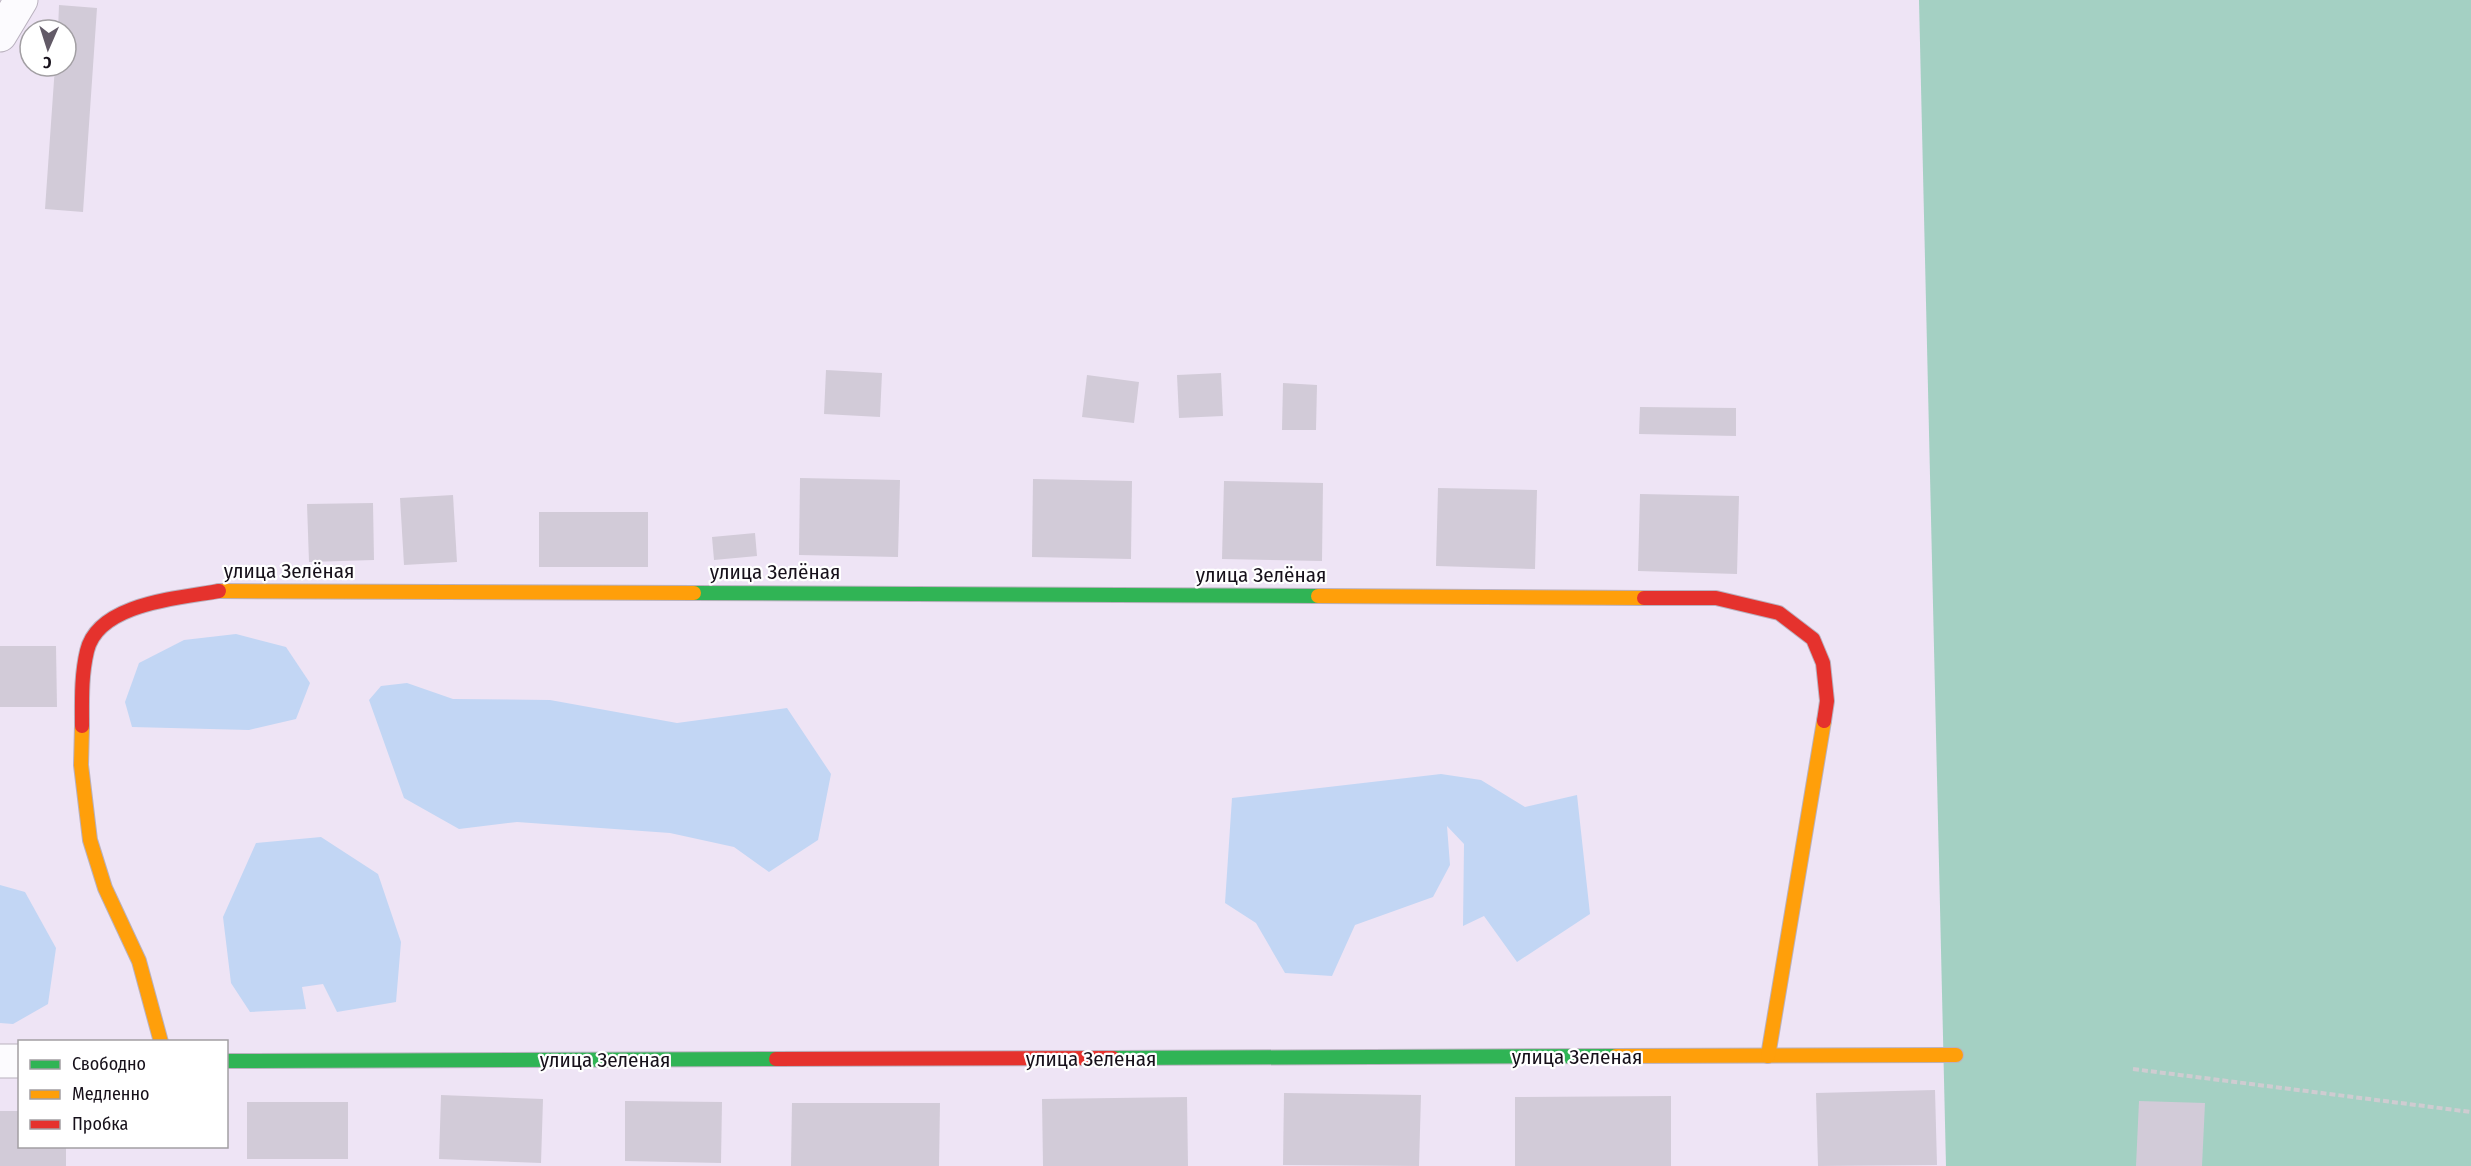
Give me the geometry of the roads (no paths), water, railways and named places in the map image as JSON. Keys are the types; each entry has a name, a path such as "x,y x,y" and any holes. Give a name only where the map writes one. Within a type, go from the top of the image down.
{"street":[{"path":"0,35 21,0"},
{"name":"улица Зелёная","path":"161,1040 139,961 105,888 90,840 81,765 82,690 87,649 101,626 141,605 224,590 1716,598 1779,613 1813,639 1823,663 1827,701 1767,1056"},
{"name":"улица Зеленая","path":"228,1061 1956,1055"},
{"path":"0,1061 18,1061"}],"water":[{"path":"236,634 286,647 310,683 296,719 249,730 132,727 125,702 139,663 184,640"},
{"path":"407,683 453,699 550,700 677,723 787,708 831,774 818,840 769,872 734,847 670,833 517,822 459,829 404,798 369,700 381,686"},
{"path":"1441,774 1481,780 1525,807 1577,795 1590,914 1517,962 1484,916 1463,926 1464,844 1447,826 1450,865 1433,897 1355,925 1332,976 1285,973 1256,923 1225,903 1232,798"},
{"path":"321,837 378,874 401,942 396,1002 337,1012 323,984 302,987 306,1009 250,1012 231,983 223,917 256,843"},
{"path":"0,885 25,892 56,948 48,1004 13,1024 0,1023"}]}
